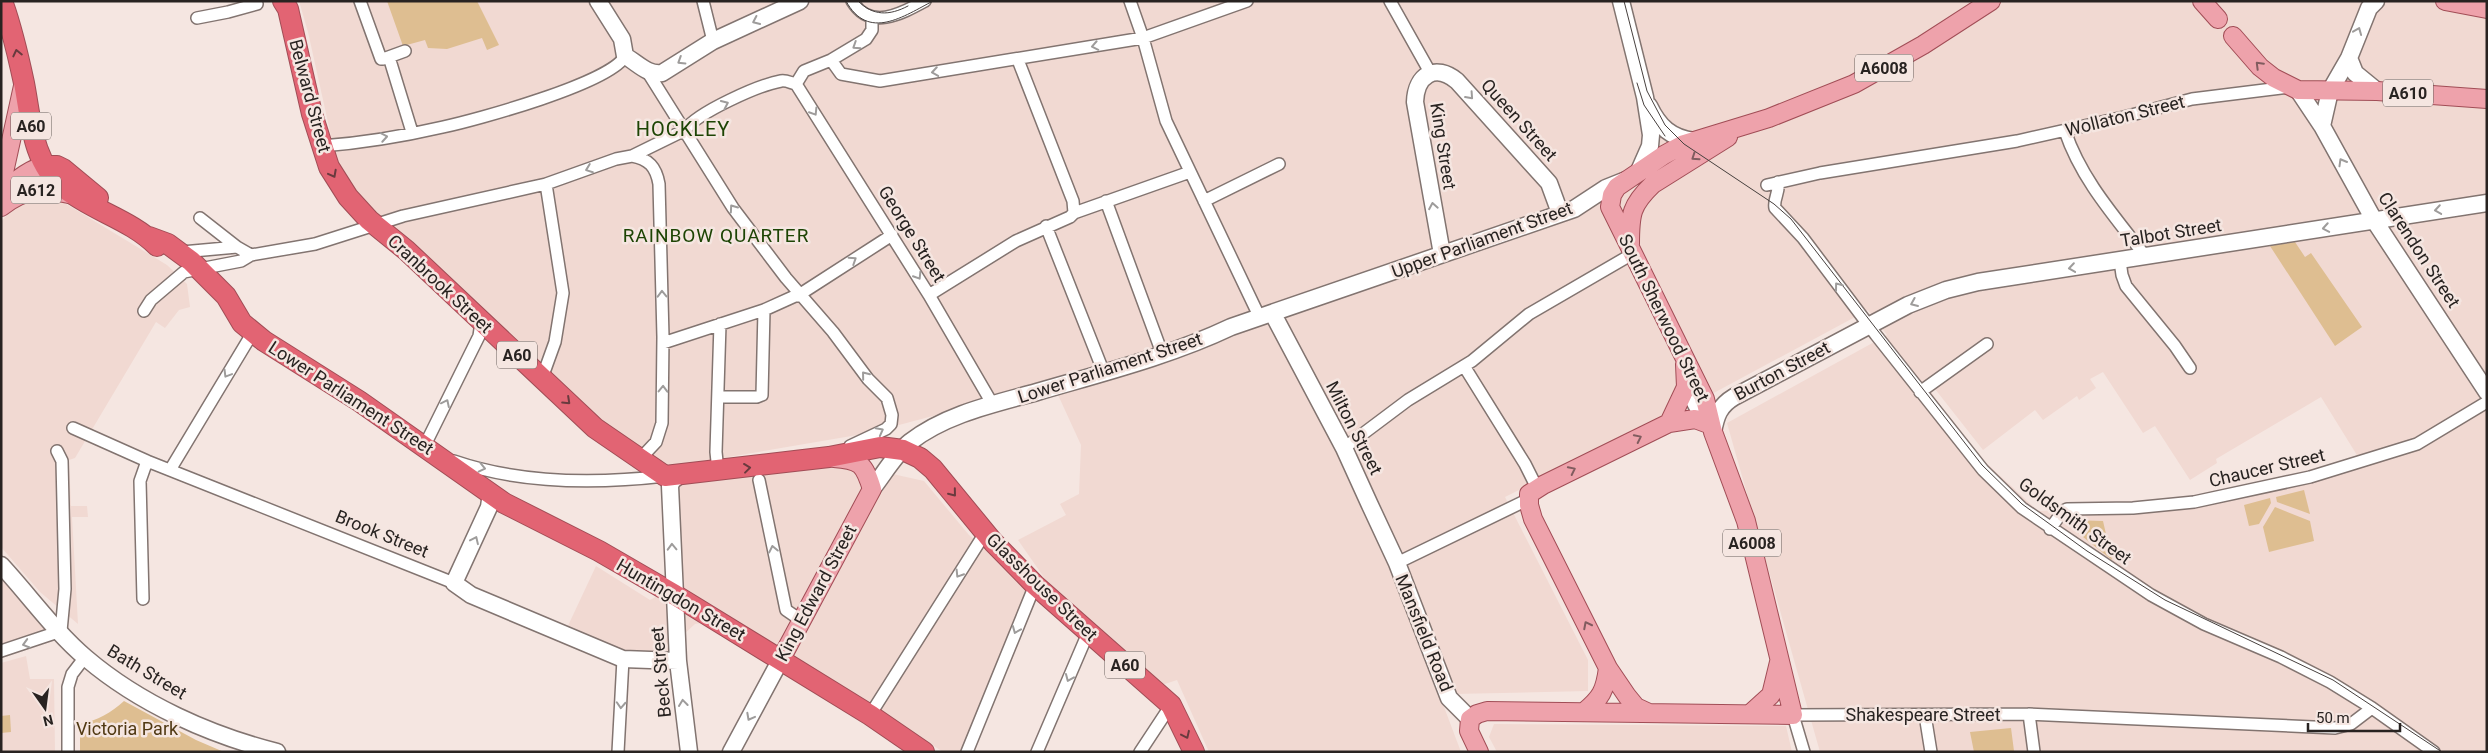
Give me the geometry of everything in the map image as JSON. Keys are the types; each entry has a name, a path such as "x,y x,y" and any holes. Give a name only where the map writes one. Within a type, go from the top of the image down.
{"highway":[{"name":"Lower Parliament Street","path":"2,1 10,23 24,82 35,144 46,166 62,187 149,237 181,252 218,307 238,318 252,332 278,351 359,401 430,450"},
{"name":"Belward Street","path":"287,4 312,114 329,167 342,190 376,226"},
{"name":"A60","path":"46,166 57,166 70,174 97,197 111,214"},
{"name":"Cranbrook Street","path":"376,226 406,250 600,432 640,459 673,475"},
{"name":"Lower Parliament Street","path":"149,237 192,271"},
{"name":"Lower Parliament Street","path":"673,475 829,457 880,447 903,450"},
{"name":"Huntingdon Street","path":"430,450 524,515 599,551 675,595 870,714 924,752"},
{"name":"Glasshouse Street","path":"903,450 926,464 985,533 1035,585 1171,706 1194,752"}],"main road":[{"name":"Upper Parliament Street","path":"1634,175 1664,155 1694,140 1769,118 1854,84 1922,45 1991,1"},
{"path":"2202,1 2218,19"},
{"path":"2445,1 2487,9"},
{"path":"2233,36 2260,67 2294,88"},
{"name":"A612","path":"1,186 24,82"},
{"name":"Wollaton Street","path":"2294,88 2330,91 2377,91 2487,99"},
{"path":"1632,248 1630,220 1632,207 1653,184 1724,139 1769,118"},
{"name":"A612","path":"1,194 27,172 46,166"},
{"path":"1610,207 1612,194 1634,175"},
{"name":"A612","path":"1,207 10,200 30,191 49,189 74,195"},
{"name":"South Sherwood Street","path":"1610,207 1632,248 1705,399 1708,426 1746,521 1793,715"},
{"path":"1669,423 1685,389 1683,353"},
{"path":"1648,713 1636,707 1608,668 1533,519 1533,494 1669,423 1688,419 1708,426"},
{"path":"829,457 856,460 866,470 872,489"},
{"name":"King Edward Street","path":"781,659 872,489"},
{"name":"South Sherwood Street","path":"1750,714 1771,695 1780,658"},
{"path":"1584,712 1599,700 1603,693 1608,668"},
{"name":"Shakespeare Street","path":"1470,720 1477,714 1487,711 1793,715"},
{"path":"1470,720 1469,731 1479,752"}],"street":[{"path":"360,1 412,132"},
{"path":"322,146 412,132 491,115 558,92 607,72 619,65 625,56 626,50 622,39 598,1"},
{"path":"704,1 713,41"},
{"path":"625,56 647,71 655,74 662,73 713,41 800,1"},
{"path":"852,1 855,6 872,17 888,18 898,15 924,1"},
{"path":"1130,1 1143,38 1160,106 1204,200 1267,316"},
{"path":"831,60 841,74 880,81 1018,60 1143,38 1247,1"},
{"path":"1390,1 1431,74"},
{"path":"1621,1 1645,97 1651,135 1650,146 1634,175"},
{"path":"2322,126 2330,91 2349,58 2369,8 2376,1"},
{"path":"197,18 257,4"},
{"path":"144,311 151,300 192,271 241,262 251,255 315,244 443,207 546,184 616,159 632,156 684,130 690,123 710,110 750,92 784,80 796,84 804,71 831,60 866,39 872,30 872,17"},
{"path":"382,59 405,51"},
{"path":"2349,58 2355,73 2377,91"},
{"path":"1018,60 1073,201 1074,213"},
{"path":"647,71 689,141 733,208 801,296"},
{"name":"Queen Street","path":"1431,74 1438,72 1448,74 1457,81 1549,183 1567,211"},
{"name":"King Street","path":"1431,74 1418,85 1415,102 1442,254"},
{"name":"George Street","path":"796,84 929,295 993,405"},
{"name":"Clarendon Street","path":"2294,88 2322,126 2374,220 2487,392"},
{"name":"Wollaton Street","path":"1775,185 2065,131 2192,100 2294,88"},
{"path":"1645,97 1665,130 1684,140 1694,140"},
{"path":"2065,131 2075,158 2123,227 2146,256"},
{"path":"632,156 642,158 653,166 660,184 663,343 662,423 656,442 640,459"},
{"path":"1204,200 1279,164"},
{"path":"929,295 1016,241 1046,226 1106,201 1190,172"},
{"name":"Upper Parliament Street","path":"1267,316 1567,211 1606,188 1634,175"},
{"path":"542,378 556,342 563,293 546,184"},
{"name":"Goldsmith Street","path":"1775,185 1775,208 1803,238 1920,392 1983,470 2002,490 2050,529 2182,613 2280,657 2330,682 2372,708 2434,752"},
{"path":"1106,201 1162,353"},
{"name":"Talbot Street","path":"1868,325 1946,290 1978,282 2487,203"},
{"path":"1567,211 1610,207"},
{"path":"200,218 237,247 251,255"},
{"path":"1046,226 1104,373"},
{"path":"801,296 802,293 892,235"},
{"path":"181,252 237,247"},
{"path":"1344,448 1408,400 1464,366 1528,314 1632,248"},
{"path":"2120,261 2126,286 2190,368"},
{"path":"663,343 764,310 795,296 801,296"},
{"name":"Lower Parliament Street","path":"801,296 833,332 868,379 886,398 892,415 890,424 886,429 829,457"},
{"path":"718,397 757,397 762,395 764,310"},
{"name":"Lower Parliament Street","path":"872,489 911,442 935,426 993,405 1104,373 1267,316"},
{"name":"Milton Street","path":"1267,316 1344,448 1396,563"},
{"path":"430,450 479,336 481,322"},
{"path":"718,471 716,452 720,324"},
{"name":"Burton Street","path":"1708,426 1727,401 1868,325"},
{"path":"170,470 252,332"},
{"path":"1920,392 1986,344"},
{"path":"1396,563 1533,494 1525,464 1464,366"},
{"name":"South Sherwood Street","path":"1685,389 1708,426"},
{"name":"Chaucer Street","path":"2050,529 2063,511 2067,510 2133,508 2194,502 2247,492 2344,467 2424,441 2487,402"},
{"name":"Lower Parliament Street","path":"926,464 925,449 928,438 959,416"},
{"name":"Brook Street","path":"73,428 148,461 454,584 471,595 623,659 678,661"},
{"name":"Lower Parliament Street","path":"430,450 465,464 502,473 543,478 616,482 673,475"},
{"path":"1,651 61,631 65,589 62,461 57,451"},
{"path":"143,599 140,482 148,461"},
{"name":"Beck Street","path":"673,475 670,486 678,661 689,752"},
{"path":"759,480 786,610 802,621"},
{"path":"454,584 490,507 491,493"},
{"path":"870,714 985,533"},
{"name":"Mansfield Road","path":"1396,563 1449,698 1470,720"},
{"name":"Bath Street","path":"1,565 85,658 126,688 170,712 242,743 278,752"},
{"path":"967,752 1035,585"},
{"path":"1037,752 1088,633"},
{"path":"68,752 68,687 72,674 85,658"},
{"path":"618,752 623,659"},
{"name":"King Edward Street","path":"732,752 781,659"},
{"path":"1140,752 1171,706"},
{"name":"Shakespeare Street","path":"1793,715 2029,714 2335,728 2351,724 2372,708"},
{"path":"2029,714 2034,752"},
{"path":"1793,715 1804,751"},
{"path":"1925,715 1932,752"}],"shaded area":[{"path":"299,1 2487,1 2487,752 1820,752 1727,423 1887,335 1868,310 1697,402 1505,497 1588,660 1588,691 1453,694 1441,699 1461,752 1209,752 1177,680 1162,685 1052,589 1018,540 1066,515 1060,504 1079,494 1081,445 1053,384 869,433 665,468 619,437 384,221 350,185 337,163 308,32","holes":["2103,372 2143,433 2155,426 2190,480 2217,463 2216,459 2321,397 2360,460 2194,502 2133,508 2038,511 1968,446 1925,383 1935,389 1983,450 2035,410 2043,420 2077,396 2079,400 2096,388 2090,379"]},
{"path":"48,196 58,199 167,265 187,284 190,307 179,310 165,328 156,322 75,458 69,460 71,506 87,506 88,517 72,517 78,624 40,592 1,547 1,222 10,211 20,204"},
{"path":"848,464 924,481 969,535 1027,588 960,752 943,752 863,698 726,619 695,624 672,645 669,656 622,654 566,630 596,566 650,600 679,584 676,483"},
{"path":"1,575 49,630 1,644"},
{"path":"26,656 30,679 54,679 55,752 1,752 1,663"},
{"path":"1494,724 1786,726 1792,752 1497,752 1489,737"}],"green space":[{"path":"387,1 477,1 499,45 487,50 482,38 447,49 428,48 425,40 403,46"},
{"path":"2295,242 2305,257 2311,253 2362,327 2335,346 2270,246"},
{"path":"2304,490 2310,514 2277,502 2276,497"},
{"path":"2270,498 2271,503 2259,524 2249,526 2244,505"},
{"path":"2275,507 2310,521 2314,541 2269,552 2263,527"},
{"path":"2072,520 2103,521 2112,560 2073,529 2071,525"},
{"name":"Victoria Park","path":"124,701 196,740 224,752 80,752 80,724 104,716"},
{"path":"10,715 11,732 1,733 1,716"},
{"path":"2011,728 2014,751 1974,752 1970,732"}],"tram line":[{"path":"846,1 855,13 865,20 876,23 899,18 933,1"},
{"path":"858,1 869,10 882,13 894,12 908,6"},
{"path":"1624,1 1647,91 1665,125 1684,144 1774,204 1791,219 1982,465 2022,504 2087,551 2165,600 2333,680 2442,752"},
{"path":"1637,83 1644,105 1665,136"}],"district":[{"name":"HOCKLEY","path":"683,129"},
{"name":"RAINBOW QUARTER","path":"716,235"}]}
